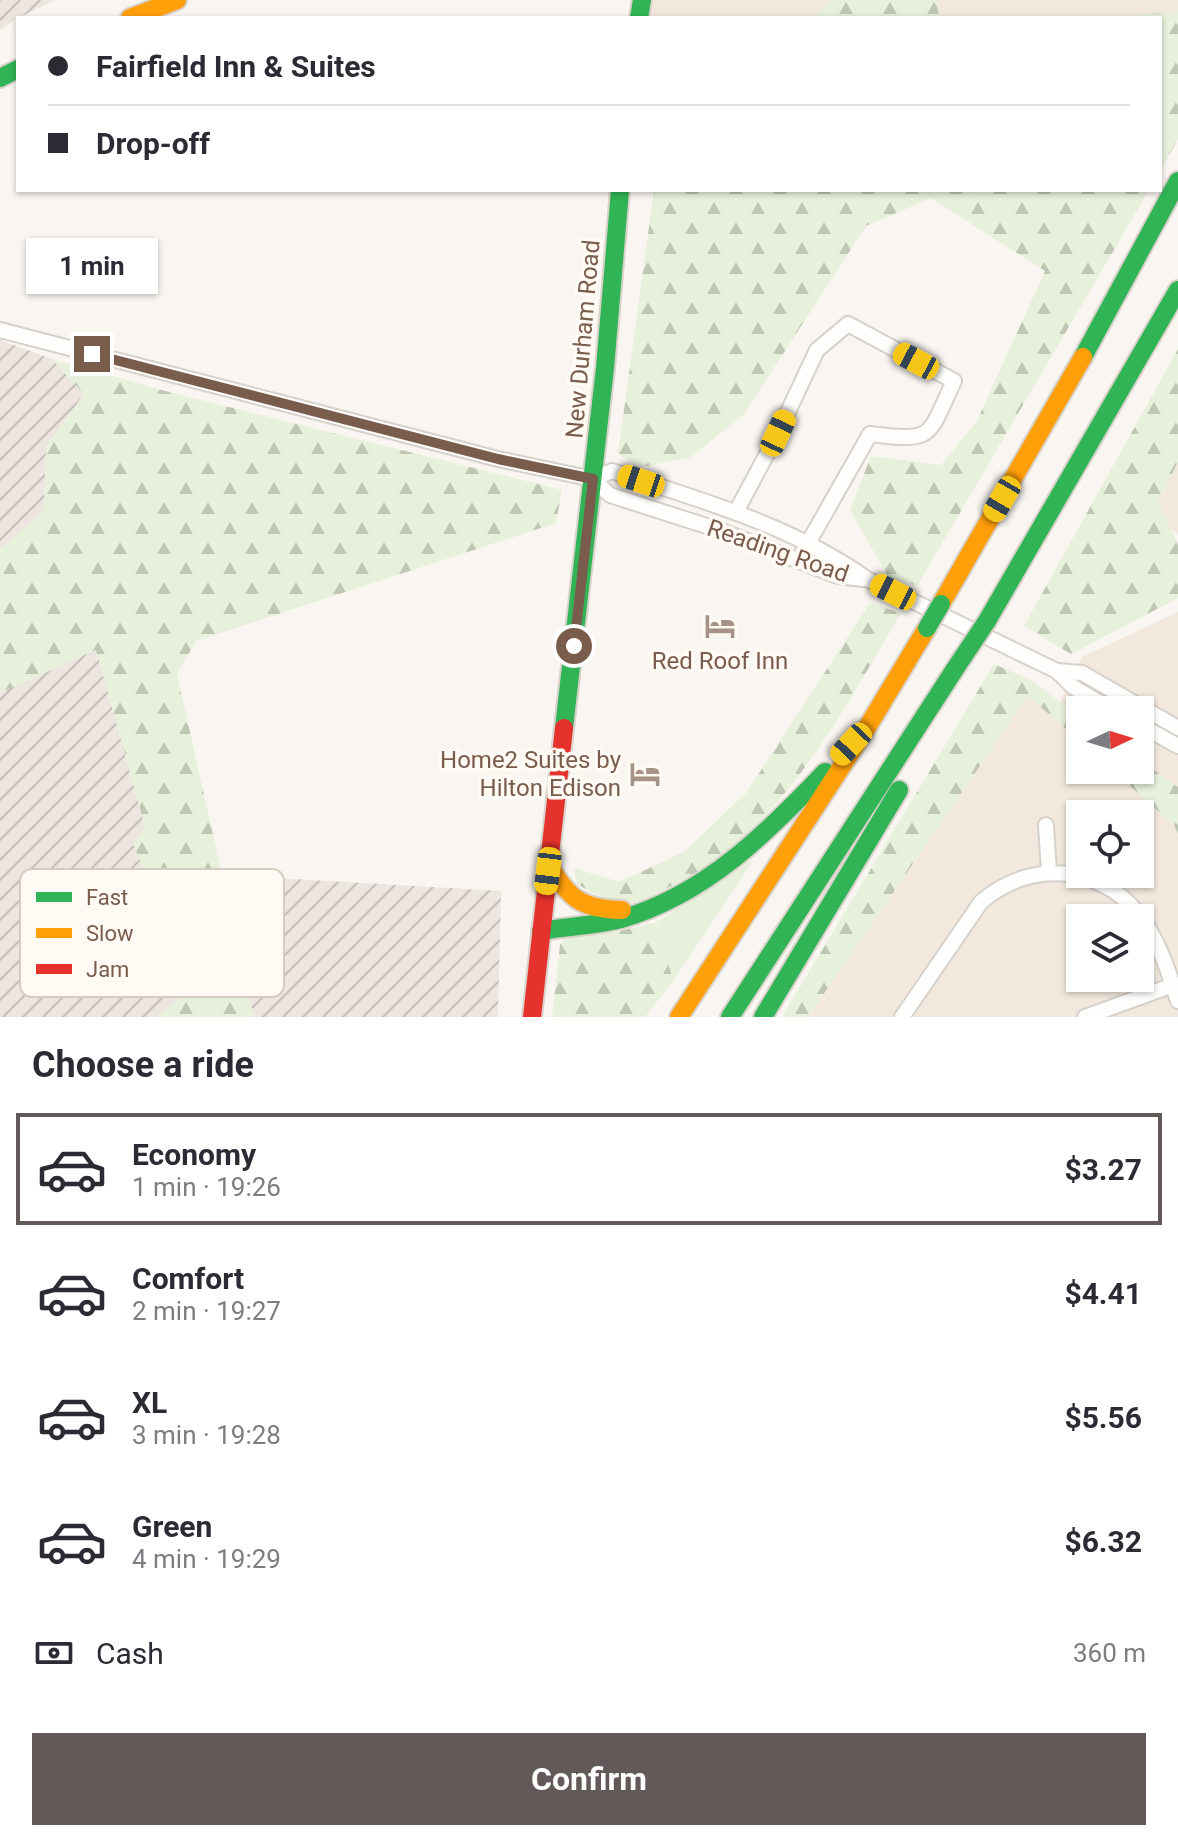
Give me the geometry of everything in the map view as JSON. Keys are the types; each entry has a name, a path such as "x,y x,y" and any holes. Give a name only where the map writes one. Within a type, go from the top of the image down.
{"main road":[{"path":"135,16 176,0"},
{"path":"679,1017 868,726 927,628 1108,314 1178,181"},
{"name":"New Durham Road","path":"532,1017 593,479 620,192"},
{"path":"730,1017 987,621 1178,290"},
{"path":"763,1017 945,712 941,693"},
{"path":"541,931 619,920 703,882 742,854 801,798 868,726"},
{"path":"549,865 569,897 582,905 609,910 645,910"}],"street":[{"path":"736,512 817,350 848,324 954,381 931,430 910,439 870,434 798,561"},
{"path":"0,330 498,459 593,479"},
{"name":"Reading Road","path":"612,471 736,512 807,542 841,560 867,579 838,576 719,530 610,495 593,479 612,471"},
{"path":"867,579 1057,671 1073,687 1088,696"},
{"path":"1057,671 1082,673 1178,728"},
{"path":"1154,733 1178,746"},
{"path":"1046,825 1049,872"},
{"path":"902,1017 981,902 1016,880 1049,872 1070,872 1100,882 1127,901 1156,941 1178,1001"},
{"path":"1085,1017 1173,985"}],"shaded area":[{"path":"0,0 55,0 16,16 16,19 0,30"},
{"path":"642,0 832,0 813,16 639,16"},
{"path":"933,0 1178,0 1178,9 1176,13 1138,16 939,16 937,2"},
{"path":"0,340 52,359 84,394 46,447 44,512 0,549"},
{"path":"1178,462 1178,534 1144,510 1158,502"},
{"path":"1178,612 1178,787 1154,770 1154,696 1066,696 1066,707 1060,703 1082,657"},
{"path":"96,649 145,827 212,869 20,869 20,997 284,997 284,879 501,891 498,1017 0,1017 0,693"},
{"path":"1029,695 1066,728 1066,784 1128,784 1146,800 1066,800 1066,888 1154,888 1154,807 1175,826 1178,833 1178,1017 808,1017"}],"green space":[{"path":"832,0 933,0 937,2 939,16 813,16"},
{"path":"1178,9 1178,139 1162,168 1162,16 1138,16 1176,13"},
{"path":"654,192 1148,192 917,586 888,576 850,510 871,456 941,465 977,421 1045,271 931,198 866,226 744,414 691,457 642,467 618,454"},
{"path":"1178,349 1178,462 1158,502 1178,544 1178,598 1071,654 1024,626"},
{"path":"52,359 165,391 562,490 556,523 196,641 177,674 221,869 143,869 133,844 145,826 96,650 0,693 0,549 44,512 46,447 84,394"},
{"path":"870,603 901,613 805,767 777,803 745,835 710,863 642,900 624,902 609,899 576,883 574,868 619,882 684,852 746,793"},
{"path":"994,664 1031,680 1066,706 1066,729 1028,696 808,1017 782,1017"},
{"path":"1154,770 1178,787 1178,833 1174,825 1154,807 1154,800 1146,800 1128,784 1154,784"},
{"path":"754,859 673,981 657,922"},
{"path":"657,922 673,981 645,1017 552,1017 560,945 568,934 616,932"},
{"path":"182,997 247,997 256,1017 155,1017"}],"traffic: fast":[{"path":"639,16 642,0"},
{"path":"0,78 16,70"},
{"path":"1083,357 1178,181"},
{"path":"564,728 605,368 620,192"},
{"path":"987,621 1178,290"},
{"path":"927,628 941,604"},
{"path":"955,669 987,621"},
{"path":"730,1017 955,669"},
{"path":"541,931 621,919 680,894 707,878 757,839 825,772"},
{"path":"763,1017 899,790"}],"traffic: slow":[{"path":"135,16 177,0"},
{"path":"941,604 1083,357"},
{"path":"679,1017 868,726 927,628"},
{"path":"549,865 563,886 578,900 597,907 622,910"}],"traffic: jam":[{"path":"532,1017 564,728"}],"place":[{"name":"Red Roof Inn","path":"720,626"},
{"name":"Home2 Suites by Hilton Edison","path":"645,774"}],"route":[{"path":"92,354 498,459 593,479 574,646"}]}
